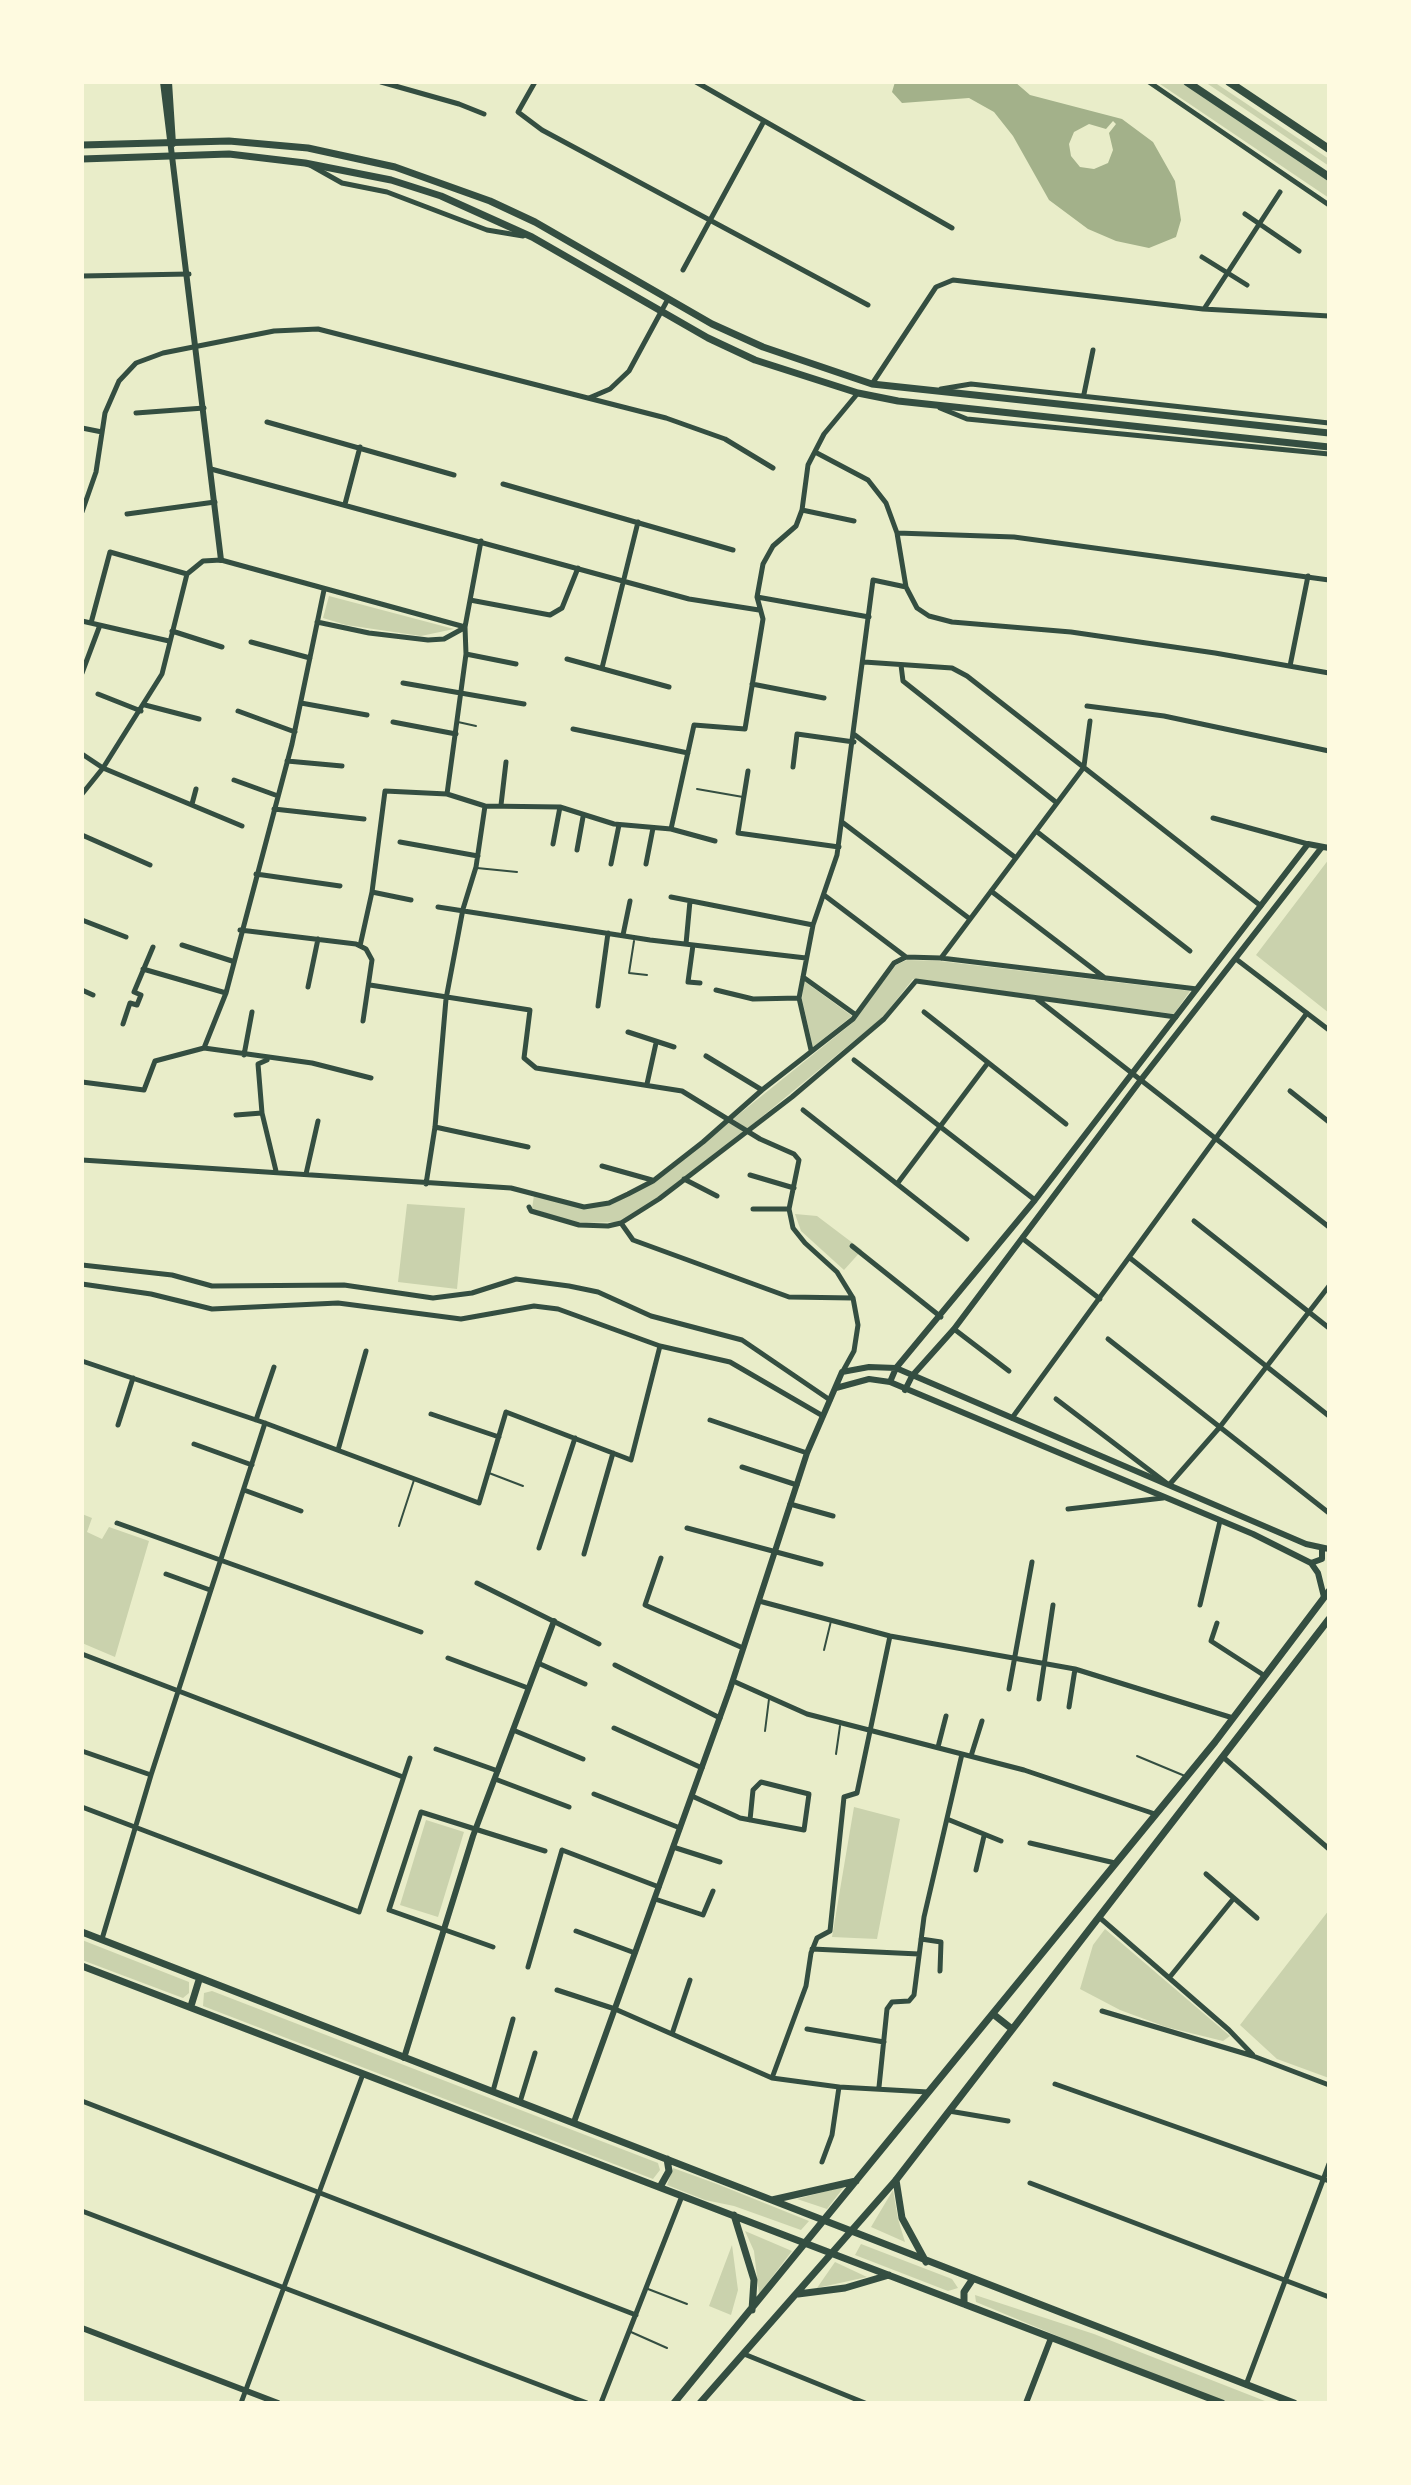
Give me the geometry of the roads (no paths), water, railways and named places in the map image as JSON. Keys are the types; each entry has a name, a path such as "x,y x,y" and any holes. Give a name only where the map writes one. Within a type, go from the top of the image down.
{"main road":[{"path":"1187,82 1329,177"},
{"path":"1231,83 1329,149"},
{"path":"82,145 229,141 308,148 395,167 490,201 535,222 668,299 763,347 872,384 1329,433"},
{"path":"82,159 229,154 305,163 391,180 441,196 532,237 661,312 755,360 858,393 931,404 1329,447"},
{"path":"674,2403 1187,1776 1327,1594"},
{"path":"700,2403 896,2180 1329,1619"},
{"path":"82,1932 1294,2403"},
{"path":"82,1966 1222,2403"},
{"path":"191,2006 199,1980"},
{"path":"993,2014 1012,2029"},
{"path":"660,2187 669,2171 667,2159"},
{"path":"896,2180 902,2218 926,2262"},
{"path":"770,2200 856,2181"},
{"path":"734,2215 754,2280 752,2311"},
{"path":"798,2294 861,2284 889,2275"},
{"path":"964,2304 964,2292 972,2280"}],"street":[{"path":"163,82 189,274 221,560"},
{"path":"169,82 170,142"},
{"path":"381,82 484,114"},
{"path":"535,82 518,112 542,130 868,305"},
{"path":"696,82 952,228"},
{"path":"1149,82 1329,205"},
{"path":"683,270 764,121"},
{"path":"305,163 342,183 387,192 487,230 532,237"},
{"path":"1203,309 1280,192"},
{"path":"1245,214 1299,251"},
{"path":"1202,257 1247,285"},
{"path":"82,276 189,274"},
{"path":"872,384 936,287 953,280 1203,309 1329,316"},
{"path":"587,399 610,389 629,371 668,299"},
{"path":"82,512 96,472 105,413 119,381 136,363 197,346 274,331 318,329 666,418 725,439 773,468"},
{"path":"1084,394 1093,350"},
{"path":"934,390 971,384 1329,423"},
{"path":"671,829 694,725 745,729 763,619 757,597 763,564 773,546 796,526 802,510 808,465 824,434 858,393"},
{"path":"931,404 967,419 1329,454"},
{"path":"136,413 205,407"},
{"path":"267,422 454,475"},
{"path":"82,428 102,432"},
{"path":"345,504 360,447"},
{"path":"815,452 868,480 886,503 897,533 906,587 917,608 929,616 952,622 1071,632 1329,673"},
{"path":"211,469 689,599 759,610"},
{"path":"503,484 733,550"},
{"path":"127,514 215,502"},
{"path":"802,510 854,521"},
{"path":"602,668 638,522"},
{"path":"897,533 1014,537 1329,580"},
{"path":"447,794 466,654 465,627 481,541"},
{"path":"91,623 110,552 187,574"},
{"path":"82,794 143,708 162,674 187,574 203,561 221,560 465,627"},
{"path":"470,600 550,615 562,608 578,568"},
{"path":"1290,666 1308,576"},
{"path":"811,1050 799,998 813,925 839,847 873,580 906,587"},
{"path":"204,1048 226,993 240,930 295,732 324,590"},
{"path":"757,597 869,617"},
{"path":"82,621 169,641"},
{"path":"317,622 369,633 428,640 444,639 465,627"},
{"path":"82,673 100,625"},
{"path":"172,631 222,647"},
{"path":"251,642 310,658"},
{"path":"466,654 516,664"},
{"path":"567,659 669,687"},
{"path":"864,662 952,668 967,676 1261,906"},
{"path":"901,665 903,681 1057,803"},
{"path":"403,683 524,704"},
{"path":"752,684 824,698"},
{"path":"98,694 143,708 199,719"},
{"path":"301,703 367,715"},
{"path":"1087,706 1164,716 1329,751"},
{"path":"238,711 295,732"},
{"path":"941,958 1084,767 1090,721"},
{"path":"393,722 456,734"},
{"path":"573,729 688,753"},
{"path":"793,767 797,734 855,739 1016,858"},
{"path":"82,754 103,768 242,826"},
{"path":"287,761 342,766"},
{"path":"501,805 506,762"},
{"path":"748,771 738,833 839,847"},
{"path":"234,780 278,796"},
{"path":"192,804 196,789"},
{"path":"360,946 372,892 385,791 447,794 485,806 560,807 583,817 619,825 671,829 715,841"},
{"path":"426,1184 435,1127 446,999 463,909 476,867 485,806"},
{"path":"553,844 560,807"},
{"path":"274,809 364,819"},
{"path":"577,850 583,817"},
{"path":"905,1390 912,1376 954,1329 1140,1081 1325,848 1213,818"},
{"path":"842,822 970,919"},
{"path":"611,864 619,825"},
{"path":"646,864 653,828"},
{"path":"1036,831 1190,951"},
{"path":"82,835 150,865"},
{"path":"400,842 478,856"},
{"path":"890,1382 896,1368 1035,1200 1308,844"},
{"path":"256,874 340,886"},
{"path":"991,891 1105,979"},
{"path":"372,892 411,900"},
{"path":"823,895 906,957"},
{"path":"671,897 813,925"},
{"path":"623,935 630,901"},
{"path":"690,901 688,982 700,983"},
{"path":"438,907 635,937 806,958"},
{"path":"82,920 126,937"},
{"path":"240,930 360,946 372,960 363,1021"},
{"path":"598,1006 608,933"},
{"path":"308,987 318,939"},
{"path":"182,945 232,961"},
{"path":"123,1024 130,1003 137,1005 141,995 134,992 153,947"},
{"path":"82,1160 511,1188 584,1207 609,1203 653,1181 856,1015 894,963 906,957 941,958 1197,989"},
{"path":"1236,959 1329,1030"},
{"path":"143,969 226,993"},
{"path":"803,977 856,1015"},
{"path":"529,1207 531,1211 579,1225 621,1223 748,1132 884,1019 916,981 1176,1017"},
{"path":"370,985 530,1010 524,1058 536,1068 682,1091 748,1132 794,1154 799,1160 789,1209 793,1228 837,1272 853,1298 858,1325 854,1351 807,1453 733,1681 574,2122"},
{"path":"82,990 93,995"},
{"path":"716,990 753,999 799,998"},
{"path":"1036,998 1329,1227"},
{"path":"244,1055 252,1012"},
{"path":"924,1012 1066,1124"},
{"path":"1011,1419 1217,1141 1307,1013"},
{"path":"628,1032 674,1047"},
{"path":"647,1084 656,1043"},
{"path":"82,1082 144,1090 155,1061 204,1048 312,1063 371,1078"},
{"path":"706,1056 762,1090"},
{"path":"270,1059 258,1064 262,1113 276,1171"},
{"path":"854,1060 1035,1200"},
{"path":"897,1184 987,1064"},
{"path":"1290,1091 1329,1122"},
{"path":"803,1110 967,1239"},
{"path":"236,1115 262,1113"},
{"path":"306,1174 318,1121"},
{"path":"435,1127 528,1147"},
{"path":"602,1166 653,1181"},
{"path":"750,1175 794,1188"},
{"path":"684,1179 717,1196"},
{"path":"753,1209 789,1209"},
{"path":"1194,1221 1329,1328"},
{"path":"621,1223 633,1240 789,1297 853,1298"},
{"path":"1022,1237 1100,1299"},
{"path":"852,1246 941,1317"},
{"path":"1130,1258 1329,1416"},
{"path":"82,1265 172,1275 212,1286 344,1285 433,1298 472,1293 516,1279 569,1286 598,1292 651,1316 742,1340 830,1400"},
{"path":"82,1284 151,1294 212,1309 338,1303 461,1319 534,1306 558,1309 660,1346 730,1362 823,1416"},
{"path":"1163,1498 1169,1485 1219,1428 1329,1286"},
{"path":"954,1329 1009,1371"},
{"path":"1108,1339 1329,1513"},
{"path":"82,1361 265,1423 479,1503 506,1412 631,1460 660,1346"},
{"path":"338,1450 366,1351"},
{"path":"256,1420 274,1367"},
{"path":"842,1372 869,1367 896,1368 1326,1549 1322,1559 1311,1563"},
{"path":"118,1425 133,1378"},
{"path":"836,1388 869,1379 890,1382 1220,1521 1311,1563 1327,1594"},
{"path":"1056,1399 1169,1485"},
{"path":"431,1414 499,1437"},
{"path":"710,1420 807,1453"},
{"path":"102,1939 134,1826 265,1423"},
{"path":"539,1548 575,1438"},
{"path":"194,1444 252,1465"},
{"path":"584,1554 613,1453"},
{"path":"742,1467 797,1485"},
{"path":"244,1490 301,1511"},
{"path":"1068,1509 1163,1498"},
{"path":"790,1504 833,1516"},
{"path":"1200,1605 1220,1521"},
{"path":"117,1523 421,1632"},
{"path":"687,1528 821,1564"},
{"path":"661,1558 645,1605 743,1648"},
{"path":"1009,1689 1032,1562"},
{"path":"166,1574 210,1590"},
{"path":"477,1583 599,1644"},
{"path":"759,1601 890,1636 1075,1669 1233,1718"},
{"path":"1039,1699 1053,1605"},
{"path":"404,2058 476,1830 554,1621"},
{"path":"1217,1623 1211,1641 1265,1676"},
{"path":"772,2078 806,1986 812,1949 817,1938 830,1931 844,1797 857,1793 890,1636"},
{"path":"82,1654 403,1777"},
{"path":"448,1658 528,1688"},
{"path":"538,1663 585,1684"},
{"path":"615,1665 720,1718"},
{"path":"1069,1707 1075,1669"},
{"path":"733,1681 807,1714 872,1728 1024,1770 1155,1814"},
{"path":"938,1747 946,1716"},
{"path":"971,1756 982,1721"},
{"path":"614,1728 702,1768"},
{"path":"513,1730 583,1759"},
{"path":"436,1749 569,1807"},
{"path":"82,1751 151,1775"},
{"path":"879,2087 887,2009 892,2002 909,2001 914,1995 921,1939 962,1754"},
{"path":"1223,1757 1329,1849"},
{"path":"82,1807 359,1912 410,1758"},
{"path":"692,1796 750,1820 804,1830 809,1794 761,1782 753,1790 750,1820"},
{"path":"594,1794 680,1828"},
{"path":"493,1947 389,1910 421,1812 545,1851"},
{"path":"947,1819 1001,1841"},
{"path":"976,1870 984,1836"},
{"path":"1030,1843 1115,1863"},
{"path":"673,1847 720,1862"},
{"path":"528,1967 562,1850 659,1887"},
{"path":"1206,1874 1257,1918"},
{"path":"655,1899 703,1915 713,1891"},
{"path":"1169,1978 1234,1898"},
{"path":"1099,1917 1253,2056"},
{"path":"576,1931 635,1953"},
{"path":"921,1939 941,1942 940,1971"},
{"path":"812,1949 919,1954"},
{"path":"672,2034 690,1980"},
{"path":"557,1990 615,2009 772,2078 839,2087 929,2092"},
{"path":"1102,2011 1253,2056 1329,2085"},
{"path":"493,2091 513,2019"},
{"path":"807,2029 884,2042"},
{"path":"520,2102 535,2053"},
{"path":"241,2403 364,2073"},
{"path":"1055,2084 1326,2180"},
{"path":"822,2162 832,2135 839,2087"},
{"path":"82,2101 318,2195 636,2315"},
{"path":"949,2111 1008,2121"},
{"path":"1246,2385 1326,2180 1329,2164"},
{"path":"1030,2183 1329,2297"},
{"path":"601,2403 683,2195"},
{"path":"82,2211 587,2403"},
{"path":"82,2328 278,2403"},
{"path":"1026,2403 1051,2338"},
{"path":"744,2354 865,2403"}],"lane":[{"path":"457,722 476,726"},
{"path":"697,789 744,797"},
{"path":"476,867 517,872"},
{"path":"635,937 629,973 647,975"},
{"path":"488,1473 523,1486"},
{"path":"399,1526 415,1479"},
{"path":"824,1650 831,1621"},
{"path":"765,1731 770,1698"},
{"path":"836,1754 841,1721"},
{"path":"1137,1756 1187,1776"},
{"path":"647,2288 687,2304"},
{"path":"630,2331 667,2348"}]}
